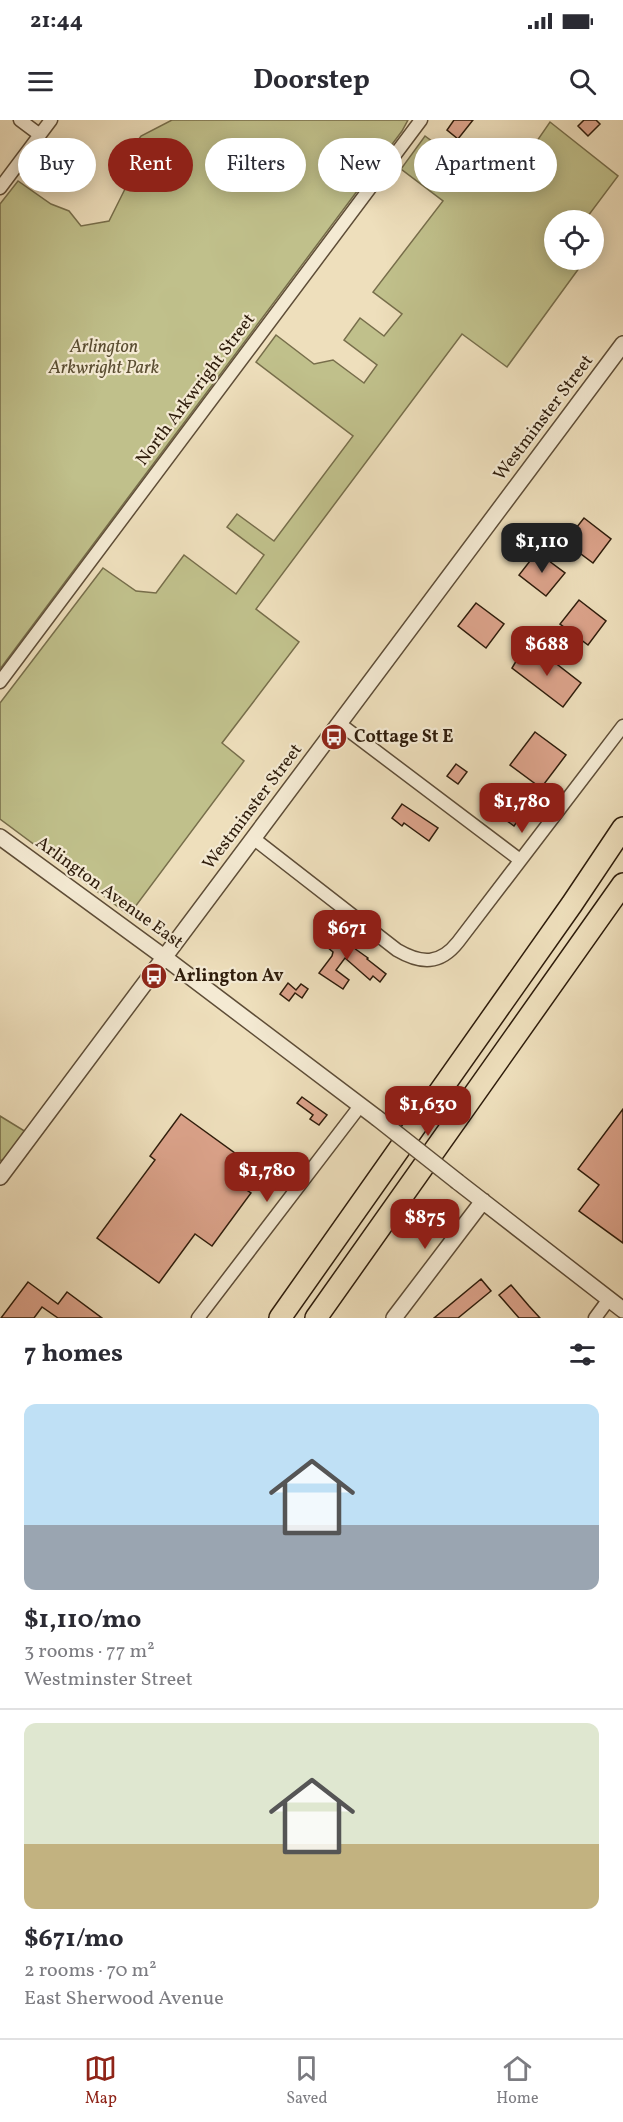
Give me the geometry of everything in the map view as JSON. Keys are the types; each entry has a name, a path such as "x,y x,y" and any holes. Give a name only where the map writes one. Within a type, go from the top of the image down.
{"highway":[{"path":"280,1318 565,914 623,828"},
{"path":"316,1318 623,884"}],"street":[{"path":"20,120 40,135"},
{"path":"0,188 51,120"},
{"name":"North Arkwright Street","path":"0,682 421,120"},
{"name":"Westminster Street","path":"0,1177 623,344"},
{"path":"340,724 520,860"},
{"path":"253,838 397,950 416,960 432,960 451,951 623,726"},
{"name":"Arlington Avenue East","path":"0,837 164,957 623,1310"},
{"path":"198,1318 360,1106"},
{"path":"394,1318 483,1201"},
{"path":"595,1318 609,1299"}],"green space":[{"name":"Arlington Arkwright Park","path":"172,120 408,120 397,138 318,138 318,192 356,192 0,669 0,204 18,181 18,192 34,192 51,204 69,211 81,226 109,221 124,192 193,192 193,138 140,138"},
{"path":"550,122 618,176 592,210 544,210 544,270 578,270 507,367 462,334 256,609 299,642 222,743 244,761 129,915 0,819 0,703 103,568 136,591 156,593 184,555 236,594 264,555 227,527 237,514 274,541 353,436 256,362 276,335 314,364 333,360 364,383 377,365 344,340 360,318 384,336 402,314 373,292 443,201 431,192 557,192 557,138 539,138"},
{"path":"414,151 414,179 402,168"},
{"path":"0,1116 31,1135 20,1150 0,1161"}],"building":[{"path":"454,120 473,120 459,138 447,130"},
{"path":"584,120 596,120 600,124 588,136 578,126"},
{"path":"584,518 611,539 593,563 565,542"},
{"path":"537,552 565,573 546,596 519,575"},
{"path":"579,600 606,621 588,645 560,624"},
{"path":"476,603 504,624 486,648 458,626"},
{"path":"525,646 537,656 535,658 549,668 554,662 581,683 563,707 512,668"},
{"path":"535,732 566,755 541,788 510,765"},
{"path":"456,764 467,772 458,784 447,776"},
{"path":"516,801 526,809 514,826 503,818"},
{"path":"402,804 438,828 429,841 404,823 402,826 392,818"},
{"path":"330,931 386,974 380,982 373,976 370,980 345,958 336,970 349,980 343,989 319,973 332,956 333,952 321,942"},
{"path":"288,983 296,990 301,984 308,989 302,998 295,993 289,1001 280,994"},
{"path":"302,1097 327,1115 319,1125 310,1119 313,1115 297,1103"},
{"path":"623,1109 623,1243 579,1211 599,1185 578,1169"},
{"path":"181,1114 250,1164 236,1183 251,1193 212,1246 195,1234 159,1283 97,1238 155,1160 150,1156"},
{"path":"481,1279 491,1291 458,1318 434,1318"},
{"path":"28,1282 58,1304 67,1292 102,1318 58,1318 42,1307 34,1318 1,1318"},
{"path":"511,1285 540,1318 519,1318 499,1295"}],"place":[{"name":"Cottage St E","path":"334,737"},
{"name":"Arlington Av","path":"154,976"}]}
